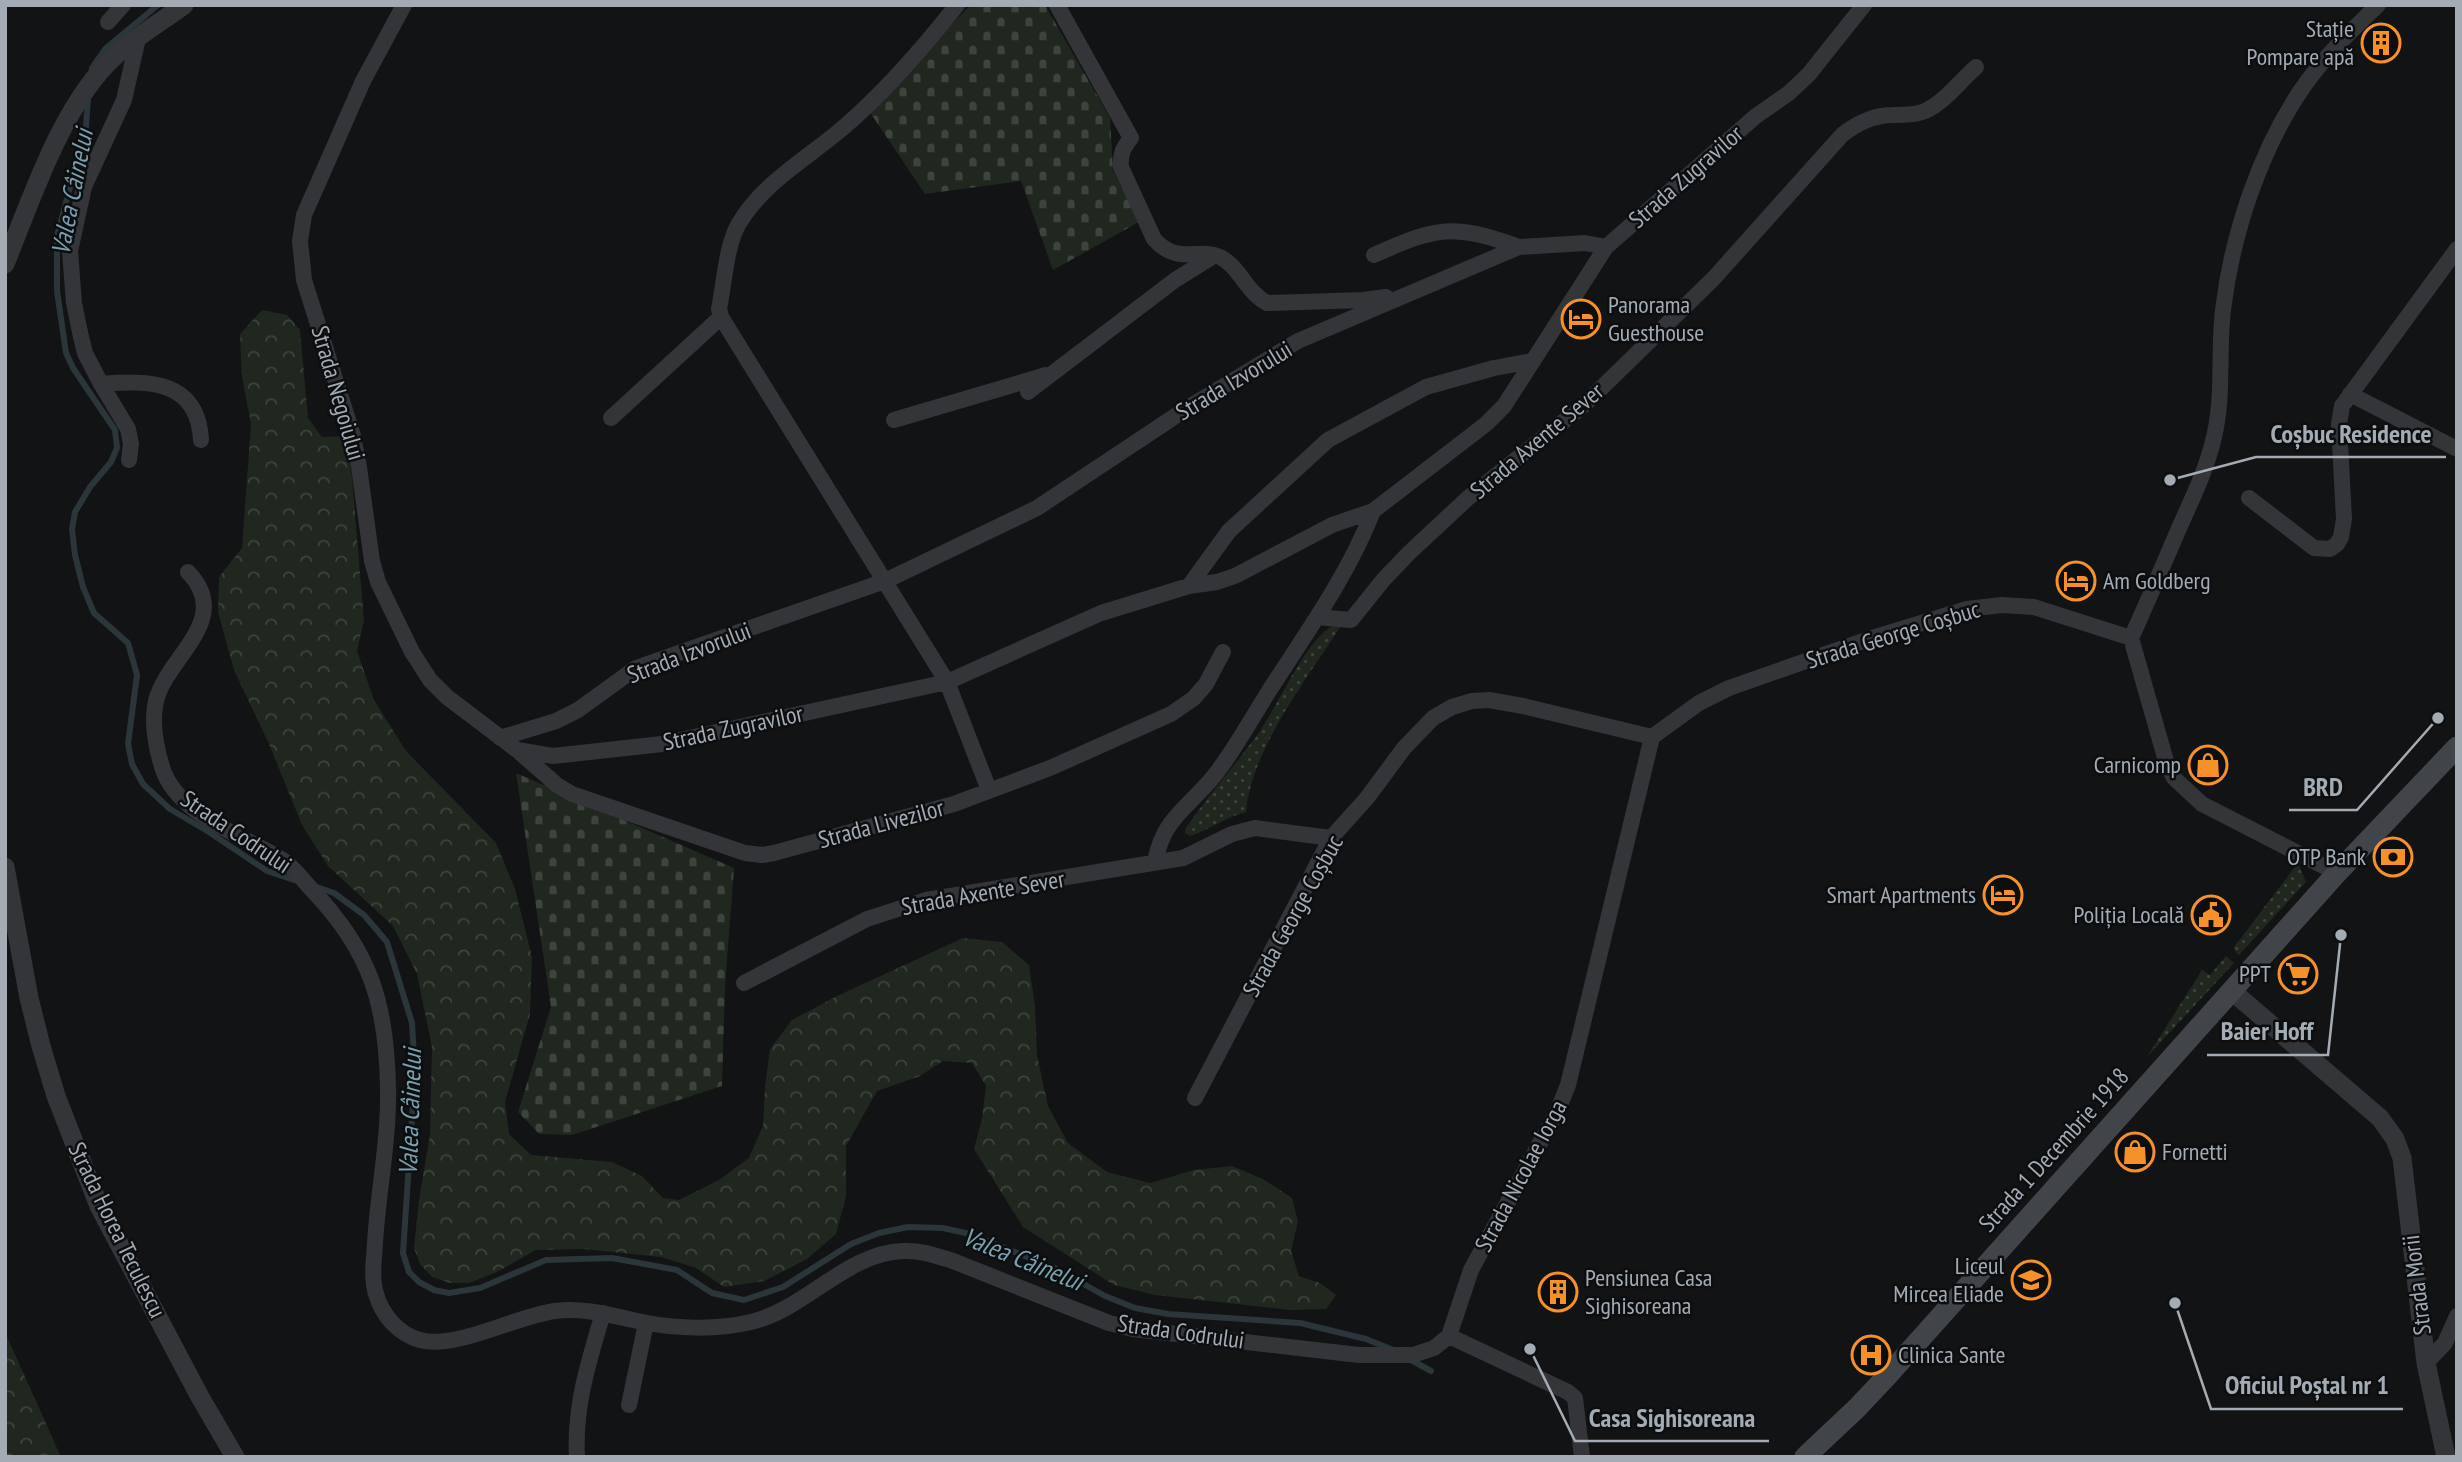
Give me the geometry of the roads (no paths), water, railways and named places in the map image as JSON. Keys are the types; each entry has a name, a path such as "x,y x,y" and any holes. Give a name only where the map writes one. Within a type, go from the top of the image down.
{"main road":[{"name":"Strada 1 Decembrie 1918","path":"1805,1457 1889,1374 2337,873 2457,747"}],"street":[{"path":"108,22 123,5"},
{"path":"5,264 51,151 70,115 115,55 184,5"},
{"name":"Strada Negoiului","path":"404,5 363,81 304,215 300,241 301,262 304,281 353,436 372,561 378,582 412,652 430,680 517,750"},
{"path":"957,5 858,115 775,181 753,202 736,228 719,309 721,317 947,682 989,790"},
{"path":"1057,5 1131,138 1123,147 1121,167 1154,239 1163,248 1176,253 1224,258 1259,299 1267,303 1363,300 1406,294"},
{"path":"2337,873 2202,804 2174,778 2166,761 2131,638 2211,452 2219,409 2222,313 2228,270 2254,186 2286,114 2305,84 2334,48 2378,5"},
{"name":"Strada Zugravilor","path":"517,750 554,756 662,744 947,682 1101,613 1189,586 1236,576 1332,525 1373,511 1486,424 1515,392 1606,247 1756,116 1789,93 1809,74 1860,7"},
{"path":"129,460 131,444 128,429 85,353 74,303 70,251 85,187 124,100 138,38"},
{"name":"Strada Axente Sever","path":"1317,617 1350,620 1410,552 1468,498 1584,405 1714,278 1842,135 1858,123 1874,117 1907,116 1925,111 1937,104 1976,67"},
{"path":"1374,256 1416,237 1438,231 1458,230 1485,235 1518,247"},
{"name":"Strada Izvorului","path":"500,738 556,721 578,710 636,668 885,581 1037,508 1189,407 1298,341 1518,247 1586,243 1606,247"},
{"path":"2249,498 2314,548 2330,549 2337,544 2344,519 2339,424 2342,406 2455,254"},
{"path":"1028,392 1175,280 1214,255"},
{"path":"611,418 721,317"},
{"path":"1189,586 1229,531 1328,440 1426,387 1494,368 1532,361"},
{"path":"894,420 1052,373"},
{"path":"101,384 153,383 172,388 186,397 196,410 201,424 201,440"},
{"path":"2350,394 2457,449"},
{"name":"Strada Zugravilor","path":"1317,617 1356,550 1373,511"},
{"name":"Strada Codrului","path":"188,572 199,584 203,599 203,616 195,639 164,679 156,701 153,723 162,769 173,789 187,804 285,862 343,924 363,957 376,990 387,1037 386,1140 377,1200 373,1272 376,1294 384,1312 395,1327 409,1337 439,1343 530,1315 555,1311 579,1310 683,1327 718,1327 751,1322 783,1312 876,1256 902,1251 927,1252 1109,1323 1133,1329 1359,1355 1413,1355 1434,1348 1449,1336"},
{"name":"Strada George Coșbuc","path":"1195,1098 1331,838 1367,798 1404,748 1433,718 1452,707 1472,701 1489,700 1523,705 1652,737 1688,711 1730,688 1866,640 1967,609 2002,605 2034,607 2131,638"},
{"path":"1155,862 1158,844 1169,823 1214,776 1317,617"},
{"name":"Strada Livezilor","path":"517,750 556,785 572,794 745,853 762,855 954,804 1050,768 1171,714 1194,698 1206,684 1223,652"},
{"name":"Strada Nicolae Iorga","path":"1449,1336 1471,1270 1558,1110 1568,1086 1652,737"},
{"name":"Strada Axente Sever","path":"744,983 867,919 926,900 1183,858 1232,834 1255,828 1331,838"},
{"name":"Strada Horea Teculescu","path":"5,867 29,999 56,1096 105,1217 234,1457"},
{"name":"Strada Morii","path":"2233,992 2380,1118 2395,1139 2402,1158 2426,1363 2446,1457"},
{"path":"578,1457 576,1419 581,1389 603,1313"},
{"path":"2426,1363 2445,1343 2457,1316"},
{"path":"629,1405 646,1323"},
{"path":"1449,1336 1568,1392 1575,1398 1582,1457"}],"waterway":[{"name":"Valea Câinelui","path":"92,68 106,48 158,5"},
{"name":"Valea Câinelui","path":"88,99 86,127 57,236 57,291 66,353 73,368 115,430 117,448 111,462 90,487 75,512 72,529 83,587 94,613 128,643 137,675 128,744 132,764 143,784 170,809 267,871 300,882"},
{"name":"Valea Câinelui","path":"314,886 334,893 364,915 387,942 412,1023 415,1074 403,1253 409,1272 419,1282 434,1290 449,1293 480,1288 546,1260 612,1258 677,1270 712,1293 744,1300 783,1287 851,1244 879,1233 908,1227 943,1228 970,1234 1055,1268 1105,1296 1135,1308 1168,1314 1300,1323 1366,1339 1396,1351"},
{"name":"Valea Câinelui","path":"1411,1360 1431,1371"}],"place":[{"name":"Stație Pompare apă","path":"2381,43"},
{"name":"Panorama Guesthouse","path":"1581,319"},
{"name":"Coșbuc Residence","path":"2170,480"},
{"name":"Am Goldberg","path":"2076,581"},
{"name":"BRD","path":"2438,718"},
{"name":"Carnicomp","path":"2208,765"},
{"name":"OTP Bank","path":"2393,857"},
{"name":"Smart Apartments","path":"2003,895"},
{"name":"Poliția Locală","path":"2211,915"},
{"name":"Baier Hoff","path":"2341,935"},
{"name":"PPT","path":"2298,974"},
{"name":"Fornetti","path":"2135,1152"},
{"name":"Liceul Mircea Eliade","path":"2031,1280"},
{"name":"Pensiunea Casa Sighisoreana","path":"1558,1292"},
{"name":"Oficiul Poștal nr 1","path":"2175,1303"},
{"name":"Casa Sighisoreana","path":"1530,1349"},
{"name":"Clinica Sante","path":"1871,1355"}]}
